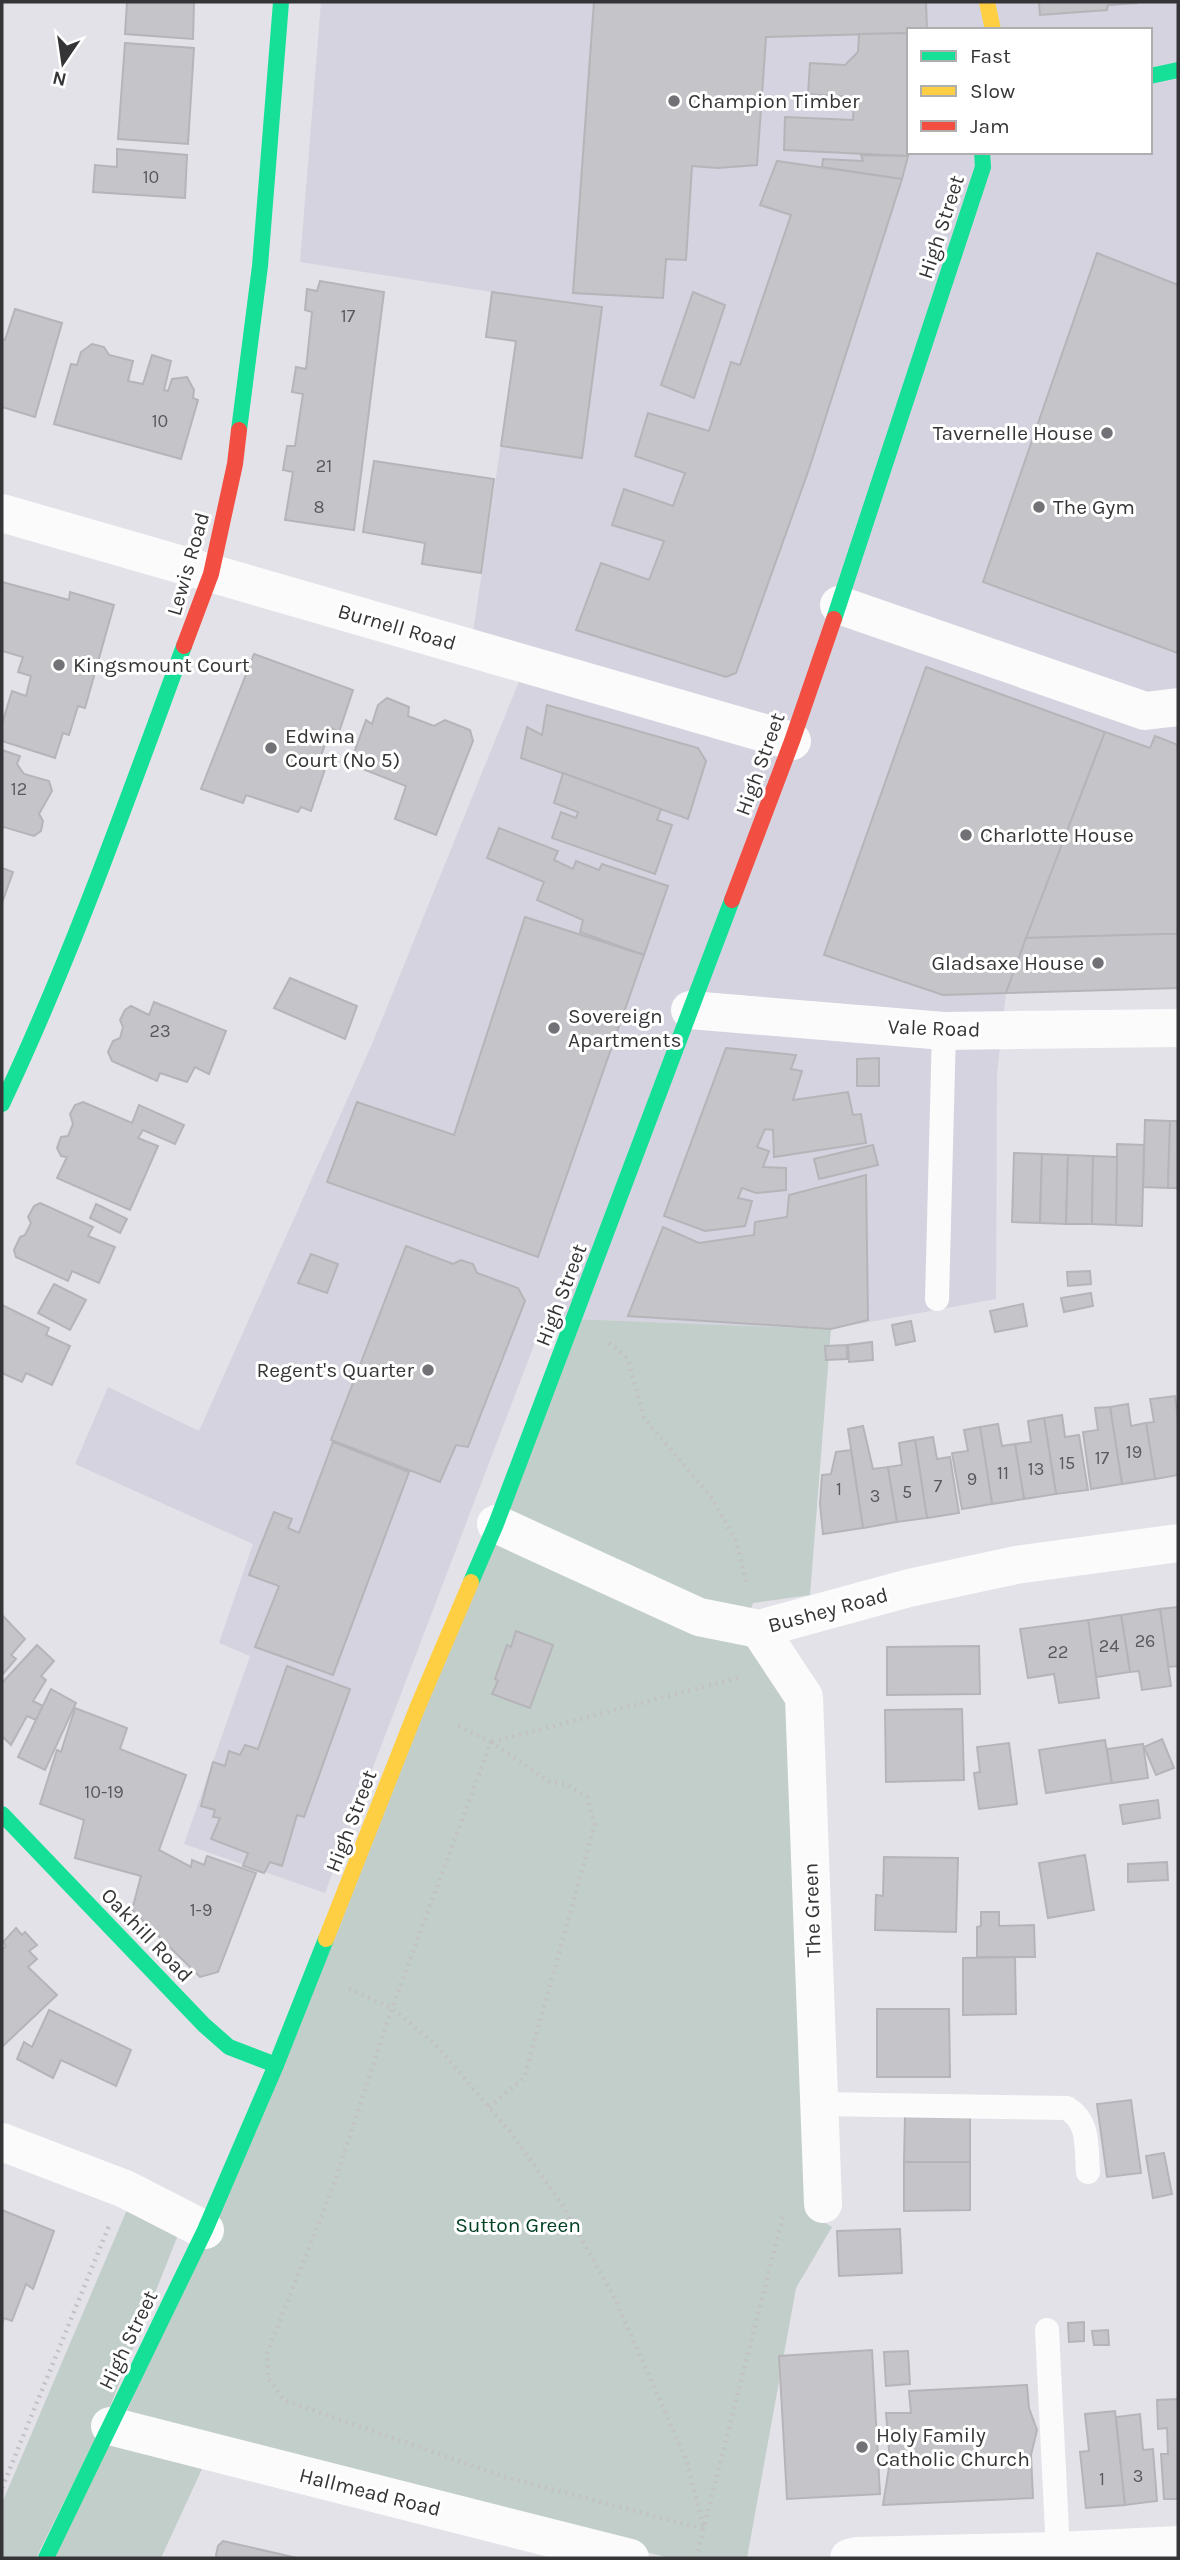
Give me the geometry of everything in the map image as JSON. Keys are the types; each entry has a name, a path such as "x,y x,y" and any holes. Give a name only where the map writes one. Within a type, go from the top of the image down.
{"main road":[{"name":"Lewis Road","path":"2,1104 28,1049 127,800 211,574 235,464 260,266 281,2"},
{"path":"982,28 985,2"},
{"path":"985,2 992,28"},
{"path":"1152,76 1178,70"},
{"name":"High Street","path":"46,2558 205,2230 276,2065 418,1706 496,1524 792,741 839,605 982,160"},
{"name":"Oakhill Road","path":"2,1814 204,2025 229,2047 276,2065"}],"street":[{"name":"Burnell Road","path":"2,513 792,741"},
{"path":"839,605 1145,711 1178,707"},
{"name":"Vale Road","path":"690,1010 944,1031 1178,1028"},
{"name":"Bushey Road","path":"496,1524 699,1617 759,1629 909,1588 1016,1565 1178,1543"},
{"name":"The Green","path":"759,1629 804,1697 824,2204"},
{"path":"2,2143 125,2189 205,2230"},
{"name":"Hallmead Road","path":"110,2426 630,2558"},
{"path":"849,2558 1178,2545"}],"lane":[{"path":"937,1299 944,1031"},
{"path":"819,2104 1067,2108 1079,2116 1084,2126 1088,2172"},
{"path":"1047,2330 1058,2551"}],"path":[{"path":"574,1319 628,1359 645,1418 712,1498 736,1541 759,1629"},
{"path":"491,1742 785,1666"},
{"path":"418,1706 491,1742 550,1782 566,1784 587,1797 595,1824 524,2078 489,2107"},
{"path":"491,1742 392,2008 333,2187 267,2353 268,2378 284,2400 505,2477 704,2529"},
{"path":"313,1974 392,2008 436,2045 512,2134 561,2203 613,2295 686,2459 704,2529"},
{"path":"2,2488 125,2189"},
{"path":"696,2558 784,2213"}],"shaded area":[{"path":"321,2 1178,2 1178,745 1155,737 1026,938 1006,993 997,1074 996,1299 831,1329 574,1319 547,1311 325,1893 184,1844 250,1656 219,1643 253,1544 75,1464 108,1387 199,1431 372,1044 524,669 472,639 516,342 486,337 492,292 300,262"}],"green space":[{"name":"Sutton Green","path":"574,1319 831,1329 810,1595 753,1603 744,1628 792,1713 807,2212 832,2227 796,2288 747,2558 670,2558 123,2421"},
{"path":"129,2205 180,2230 105,2419 36,2558 2,2558 2,2503"},
{"path":"112,2436 207,2458 161,2558 53,2558"}],"building":[{"path":"127,2 194,2 193,39 125,34"},
{"name":"Champion Timber","path":"594,2 926,2 927,28 907,28 907,33 766,37 757,165 718,168 692,166 686,260 666,259 663,298 573,293"},
{"path":"1039,2 1137,3 1108,5 1107,10 1040,15"},
{"path":"907,33 908,156 784,150 785,117 853,120 854,97 808,94 810,63 845,65 858,52 859,34"},
{"path":"125,43 194,48 188,144 118,139"},
{"path":"117,149 187,155 185,198 93,192 95,165 117,167"},
{"path":"861,155 908,156 902,179 822,167 823,159 863,161"},
{"path":"777,161 902,179 809,469 736,673 726,677 576,630 601,563 649,580 664,541 612,525 624,489 673,506 685,473 635,456 648,413 709,431 731,362 740,365 791,215 760,205"},
{"name":"Tavernelle House","path":"1097,253 1178,285 1178,653 983,582"},
{"path":"320,281 384,292 354,530 285,520 293,472 283,470 287,446 295,446 303,394 292,392 296,367 306,369 312,312 305,310 307,289 317,291"},
{"path":"492,292 602,307 582,458 501,446 516,341 486,337"},
{"path":"693,292 725,305 694,398 661,385"},
{"path":"15,309 62,323 35,417 2,407 2,339 5,340"},
{"path":"92,344 104,347 109,355 133,361 128,381 143,384 152,355 171,361 164,390 168,391 172,379 187,377 194,390 193,398 198,400 181,459 54,424 71,364 77,365 81,352"},
{"path":"374,461 494,479 481,573 422,564 425,543 363,532"},
{"name":"Kingsmount Court","path":"2,582 69,600 70,592 114,605 85,708 78,706 69,735 63,733 55,758 2,741 2,724 12,691 26,696 31,676 18,672 23,657 2,651"},
{"name":"Edwina Court (No 5)","path":"254,654 353,690 339,732 331,728 318,764 326,766 311,811 301,807 298,812 246,795 243,803 201,789"},
{"name":"Charlotte House","path":"926,667 1105,732 1006,993 943,995 824,955"},
{"path":"387,698 409,707 408,716 434,726 445,720 470,730 473,741 436,835 395,819 406,786 350,764 366,720 372,724 378,705"},
{"path":"547,705 698,748 706,761 688,819 521,758 527,727 542,735"},
{"path":"1105,732 1150,748 1155,736 1178,745 1178,934 1026,938"},
{"path":"2,750 20,756 17,764 24,774 49,781 52,791 39,814 43,821 41,831 34,836 2,828"},
{"path":"563,773 661,809 657,820 672,825 655,874 552,838 561,812 576,818 578,812 554,803"},
{"path":"499,828 558,851 554,860 573,869 576,861 599,870 602,864 668,886 644,955 580,932 583,920 537,900 544,882 487,858"},
{"path":"2,868 13,872 2,903"},
{"name":"Sovereign Apartments","path":"525,917 644,955 538,1257 327,1182 357,1102 454,1135"},
{"name":"Gladsaxe House","path":"1178,934 1178,988 1006,993 1026,938"},
{"path":"290,978 357,1006 345,1039 274,1008"},
{"path":"154,1002 226,1031 209,1074 195,1067 187,1082 160,1073 157,1081 112,1061 108,1052 113,1041 120,1038 123,1027 120,1020 125,1010 131,1006 149,1015"},
{"path":"726,1048 796,1055 791,1069 802,1071 793,1100 848,1092 853,1115 861,1114 866,1143 774,1157 773,1130 765,1129 757,1147 769,1151 763,1167 786,1168 786,1190 756,1193 742,1188 738,1198 752,1201 745,1226 705,1231 664,1216"},
{"path":"879,1058 879,1086 857,1086 857,1059"},
{"path":"83,1102 132,1123 139,1105 184,1125 175,1144 143,1130 138,1138 158,1146 130,1210 57,1178 67,1157 61,1156 57,1148 61,1137 68,1136 73,1124 70,1114 75,1105"},
{"path":"1145,1120 1170,1121 1168,1188 1143,1187"},
{"path":"1170,1121 1178,1121 1178,1188 1168,1188"},
{"path":"1117,1144 1144,1145 1142,1226 1116,1225"},
{"path":"873,1145 878,1165 819,1179 814,1159"},
{"path":"1014,1153 1042,1154 1040,1223 1012,1222"},
{"path":"1042,1154 1068,1155 1066,1224 1040,1223"},
{"path":"1068,1155 1093,1156 1092,1224 1066,1224"},
{"path":"1093,1156 1117,1157 1116,1225 1092,1224"},
{"path":"866,1175 868,1320 831,1329 628,1316 663,1227 699,1243 754,1235 755,1222 787,1217 789,1195"},
{"path":"40,1203 93,1227 88,1236 115,1247 99,1283 72,1271 68,1281 16,1257 14,1250 31,1223 28,1217 34,1206"},
{"path":"96,1204 127,1219 120,1233 90,1218"},
{"name":"Regent's Quarter","path":"406,1246 453,1264 461,1260 473,1264 477,1273 518,1288 525,1301 468,1447 456,1445 440,1482 331,1440"},
{"path":"311,1254 338,1264 327,1293 298,1283"},
{"path":"1090,1271 1091,1284 1068,1286 1067,1272"},
{"path":"54,1284 86,1300 70,1330 38,1313"},
{"path":"1091,1293 1093,1306 1064,1312 1061,1298"},
{"path":"1023,1304 1027,1326 995,1332 990,1311"},
{"path":"2,1305 49,1328 46,1335 70,1346 52,1385 26,1373 22,1382 2,1373"},
{"path":"911,1321 915,1341 896,1345 892,1325"},
{"path":"872,1342 873,1360 849,1362 848,1345"},
{"path":"847,1345 847,1359 826,1360 825,1346"},
{"path":"1175,1396 1178,1475 1155,1479 1146,1423 1154,1422 1150,1399"},
{"path":"1128,1404 1131,1426 1146,1423 1155,1479 1122,1484 1110,1407"},
{"path":"1110,1407 1122,1484 1091,1489 1083,1432 1098,1430 1095,1408"},
{"path":"1062,1415 1065,1437 1079,1435 1088,1490 1056,1494 1044,1418"},
{"path":"1044,1418 1056,1494 1024,1499 1015,1444 1031,1442 1028,1421"},
{"path":"998,1424 1002,1446 1015,1444 1024,1499 992,1504 980,1427"},
{"path":"863,1426 873,1469 888,1467 897,1522 863,1528 848,1429"},
{"path":"980,1427 992,1504 962,1509 952,1453 968,1451 964,1430"},
{"path":"933,1437 937,1459 950,1457 959,1513 927,1518 915,1440"},
{"path":"915,1440 927,1518 897,1522 888,1467 902,1465 899,1443"},
{"path":"333,1442 409,1472 333,1675 255,1647 279,1586 249,1575 274,1512 292,1519 288,1528 299,1533"},
{"path":"851,1450 863,1528 823,1534 820,1504 822,1475 831,1474 836,1452"},
{"path":"1178,1607 1178,1666 1168,1667 1160,1609"},
{"path":"1160,1609 1171,1686 1142,1690 1139,1671 1130,1672 1121,1615"},
{"path":"2,1615 25,1639 11,1655 16,1659 2,1675"},
{"path":"1121,1615 1130,1672 1096,1677 1088,1620"},
{"path":"1088,1620 1099,1698 1059,1703 1054,1674 1028,1678 1020,1629"},
{"path":"516,1631 553,1645 530,1708 492,1694 507,1645 511,1647"},
{"path":"37,1645 54,1661 41,1676 46,1680 33,1701 43,1706 36,1720 27,1716 11,1745 2,1736 2,1683"},
{"path":"979,1646 980,1694 887,1695 887,1647"},
{"path":"287,1666 350,1689 304,1817 297,1815 282,1866 270,1862 264,1873 243,1866 248,1853 211,1839 220,1818 213,1817 215,1810 201,1806 213,1762 225,1766 229,1751 240,1755 245,1745 258,1749"},
{"path":"51,1689 76,1703 45,1770 18,1757"},
{"path":"75,1708 127,1728 120,1749 186,1775 159,1850 191,1867 192,1860 204,1865 207,1856 256,1873 218,1972 200,1977 132,1910 141,1876 75,1858 84,1820 40,1804 57,1750 61,1752"},
{"path":"962,1709 964,1780 886,1782 885,1710"},
{"path":"1162,1739 1174,1768 1156,1775 1144,1747"},
{"path":"1105,1740 1112,1783 1046,1793 1039,1750"},
{"path":"1009,1743 1017,1804 979,1809 974,1773 980,1772 977,1747"},
{"path":"1143,1744 1148,1778 1112,1783 1107,1749"},
{"path":"1158,1800 1160,1818 1123,1824 1120,1805"},
{"path":"1085,1855 1094,1910 1048,1918 1039,1863"},
{"path":"884,1857 958,1858 956,1932 875,1930 876,1895 883,1896"},
{"path":"1167,1862 1168,1880 1128,1882 1128,1864"},
{"path":"981,1912 999,1912 999,1926 1034,1925 1035,1957 977,1957 977,1927 981,1926"},
{"path":"16,1928 22,1935 25,1932 37,1945 29,1951 37,1959 28,1967 57,1995 2,2047 2,1950 6,1946 3,1942"},
{"path":"1015,1957 1016,2014 963,2015 963,1958"},
{"path":"877,2009 949,2009 950,2077 877,2077"},
{"path":"49,2010 131,2050 116,2086 61,2060 53,2078 17,2059 24,2042 32,2047"},
{"path":"1131,2100 1141,2173 1107,2177 1097,2104"},
{"path":"905,2115 970,2115 970,2162 904,2162"},
{"path":"1164,2153 1172,2194 1153,2198 1146,2156"},
{"path":"904,2162 970,2162 970,2210 904,2211"},
{"path":"2,2210 54,2231 33,2289 26,2284 12,2321 4,2318 2,2324"},
{"path":"900,2229 902,2273 839,2276 837,2231"},
{"path":"1084,2322 1084,2341 1069,2342 1068,2323"},
{"path":"1108,2330 1109,2345 1094,2345 1092,2331"},
{"path":"872,2350 880,2494 787,2499 779,2356"},
{"path":"908,2351 910,2384 886,2386 884,2352"},
{"path":"1027,2385 1029,2408 1037,2430 1031,2455 1033,2498 883,2505 890,2461 886,2413 911,2413 909,2391"},
{"path":"1178,2399 1178,2499 1164,2499 1161,2454 1168,2454 1167,2428 1158,2429 1157,2400"},
{"path":"1115,2411 1125,2505 1086,2508 1080,2452 1089,2451 1085,2414"},
{"path":"1140,2414 1143,2450 1153,2449 1157,2501 1125,2505 1116,2417"},
{"path":"223,2541 297,2558 217,2558 218,2546"}],"traffic: fast":[{"path":"239,430 260,266 281,2"},
{"path":"1152,76 1178,70"},
{"path":"834,619 983,167 982,154"},
{"path":"2,1104 75,935 184,646"},
{"path":"471,1582 496,1524 732,900"},
{"path":"2,1814 204,2025 229,2047 276,2065"},
{"path":"46,2558 205,2230 276,2065 326,1939"}],"traffic: slow":[{"path":"987,2 993,28"},
{"path":"326,1939 418,1706 471,1582"}],"traffic: jam":[{"path":"184,646 211,574 235,464 239,430"},
{"path":"732,900 792,741 834,619"}],"place":[{"name":"Champion Timber","path":"674,101"},
{"name":"Tavernelle House","path":"1107,433"},
{"name":"The Gym","path":"1039,507"},
{"name":"Kingsmount Court","path":"59,665"},
{"name":"Edwina Court (No 5)","path":"271,748"},
{"name":"Charlotte House","path":"966,835"},
{"name":"Gladsaxe House","path":"1098,963"},
{"name":"Sovereign Apartments","path":"554,1028"},
{"name":"Regent's Quarter","path":"428,1370"},
{"name":"Holy Family Catholic Church","path":"862,2447"}]}
